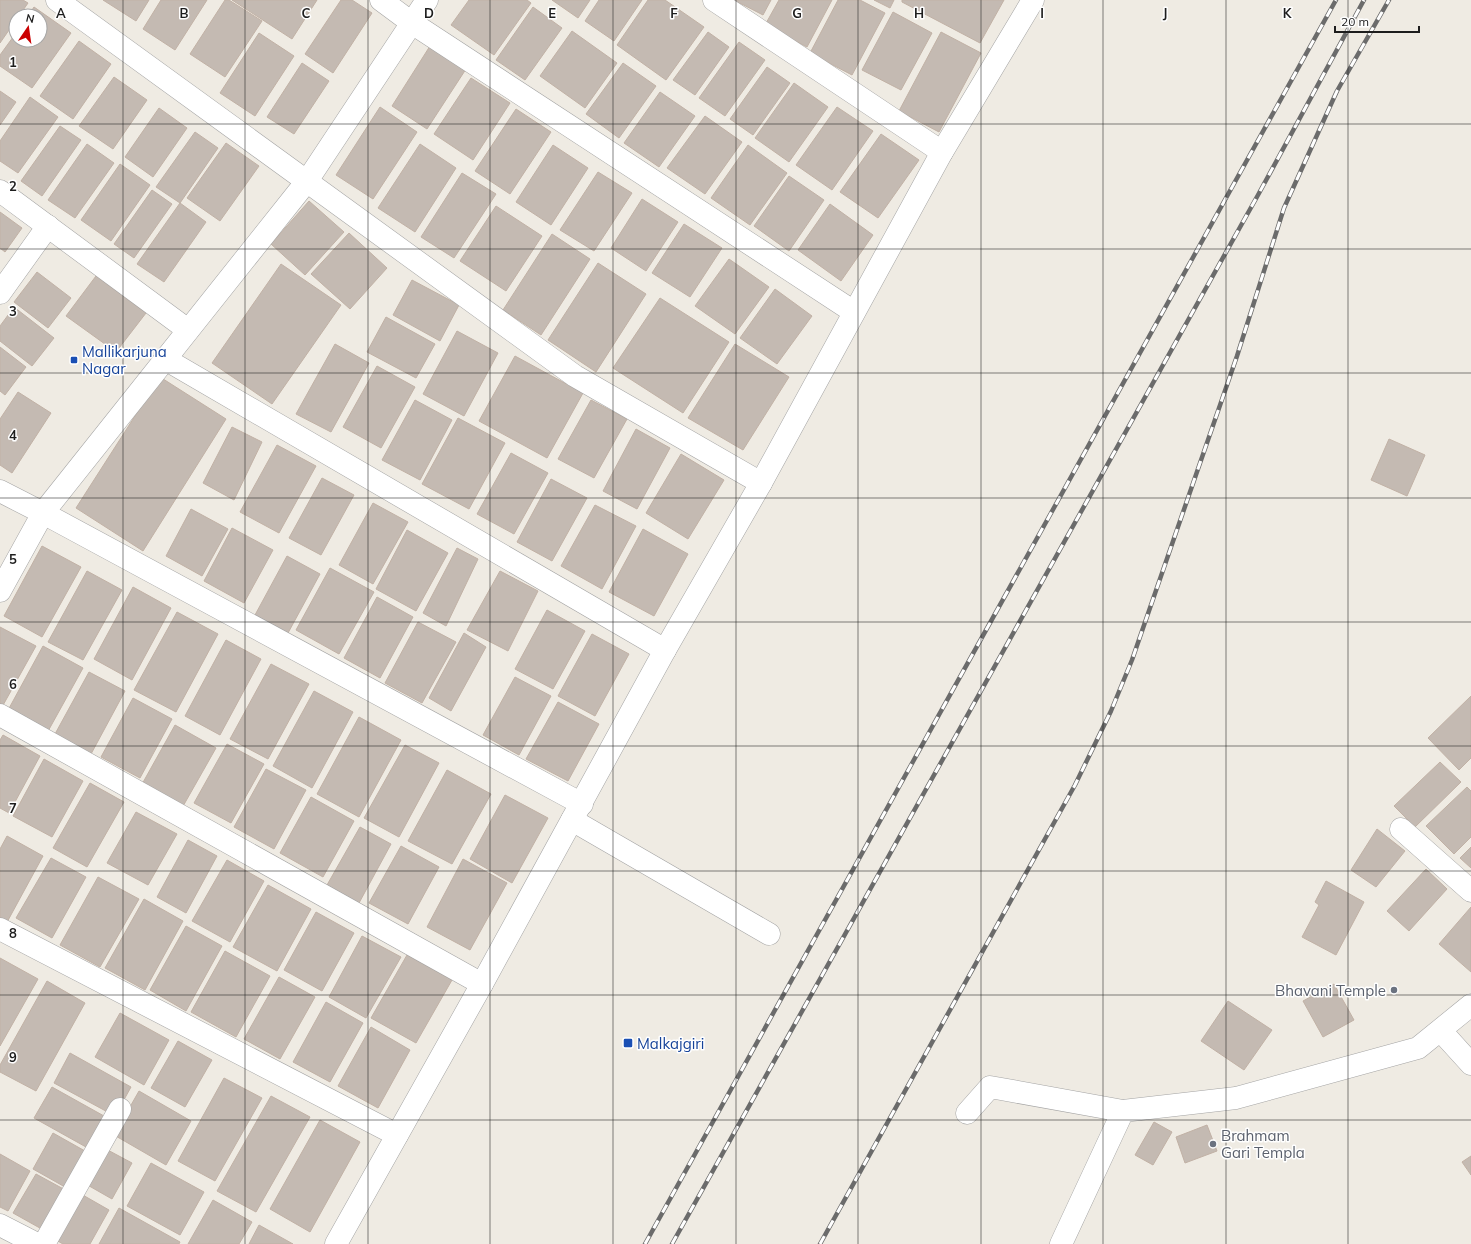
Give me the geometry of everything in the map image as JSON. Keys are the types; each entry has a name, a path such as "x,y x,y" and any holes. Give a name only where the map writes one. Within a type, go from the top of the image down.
{"street":[{"path":"57,0 575,376 761,483"},
{"path":"380,0 412,23 854,312"},
{"path":"0,591 43,513 307,181 427,0"},
{"path":"714,0 942,152"},
{"path":"336,1244 482,984 665,650 761,483 942,152 1034,0"},
{"path":"0,191 188,330"},
{"path":"0,293 48,226"},
{"path":"165,360 665,650"},
{"path":"0,491 43,513 577,812 769,934"},
{"path":"0,715 482,984"},
{"path":"1401,829 1471,891"},
{"path":"0,928 397,1135"},
{"path":"967,1113 990,1087 1123,1111 1236,1098 1418,1048 1471,1005"},
{"path":"1440,1031 1471,1064"},
{"path":"44,1244 120,1109"},
{"path":"1061,1244 1123,1111"},
{"path":"0,1225 37,1244"}],"building":[{"path":"0,0 23,0 28,3 25,8 8,8 8,32 0,43"},
{"path":"103,0 149,0 136,21"},
{"path":"161,0 207,0 175,50 143,29"},
{"path":"225,0 229,0 262,21 225,77 190,54"},
{"path":"232,0 317,0 292,39"},
{"path":"341,0 352,0 372,13 333,73 305,54"},
{"path":"469,0 527,0 531,3 494,55 451,25"},
{"path":"552,0 590,0 578,18"},
{"path":"599,0 642,0 614,41 585,21"},
{"path":"648,0 665,0 704,27 666,80 617,45"},
{"path":"734,0 771,0 763,15"},
{"path":"779,0 832,0 807,47 765,25"},
{"path":"838,0 860,0 885,13 852,75 810,53"},
{"path":"874,0 894,0 890,8"},
{"path":"902,0 1004,0 980,43 902,2"},
{"path":"533,7 562,28 525,80 496,60"},
{"path":"893,12 932,33 901,90 862,70"},
{"path":"48,17 71,33 32,88 0,66 0,55 8,44 8,48 48,48"},
{"path":"572,31 617,63 585,108 540,76"},
{"path":"708,32 729,47 695,95 673,80"},
{"path":"941,32 981,53 939,132 899,111"},
{"path":"259,33 294,56 255,116 220,93"},
{"path":"79,41 111,64 73,119 40,96"},
{"path":"739,42 765,60 725,116 699,98"},
{"path":"430,46 466,69 427,129 392,106"},
{"path":"302,63 329,81 294,134 267,117"},
{"path":"623,63 656,86 619,138 586,114"},
{"path":"767,67 790,83 753,135 730,119"},
{"path":"114,77 147,100 113,149 79,126"},
{"path":"471,78 510,103 473,160 434,134"},
{"path":"794,83 828,107 789,162 755,138"},
{"path":"0,91 16,102 0,125"},
{"path":"660,92 695,116 659,167 624,143"},
{"path":"30,97 58,117 18,173 0,161 0,141"},
{"path":"380,107 417,132 373,199 336,175"},
{"path":"837,107 873,131 832,190 796,165"},
{"path":"159,108 187,128 153,177 125,157"},
{"path":"516,109 551,132 510,194 475,171"},
{"path":"705,116 742,142 705,194 667,168"},
{"path":"60,126 81,140 42,196 21,181"},
{"path":"195,132 218,148 180,203 156,187"},
{"path":"881,134 919,160 878,218 840,192"},
{"path":"226,143 259,166 220,221 187,198"},
{"path":"87,144 114,163 75,218 48,200"},
{"path":"420,144 456,168 415,232 378,208"},
{"path":"553,145 588,168 551,225 516,202"},
{"path":"748,145 787,173 750,225 711,198"},
{"path":"120,164 150,185 111,241 81,220"},
{"path":"598,172 632,193 594,251 560,230"},
{"path":"462,173 496,194 454,258 421,237"},
{"path":"789,176 824,200 789,251 754,226"},
{"path":"152,190 172,204 134,258 114,244"},
{"path":"642,199 678,222 646,271 611,248"},
{"path":"309,201 344,232 305,275 271,244"},
{"path":"180,203 206,222 164,282 137,264"},
{"path":"830,204 873,235 841,281 798,250"},
{"path":"496,206 542,236 506,291 460,261"},
{"path":"0,212 22,228 5,252 0,248"},
{"path":"684,224 722,248 690,297 652,273"},
{"path":"349,233 387,268 350,309 311,274"},
{"path":"552,234 590,259 541,335 503,310"},
{"path":"729,259 769,287 735,334 695,306"},
{"path":"598,263 646,294 596,372 548,340"},
{"path":"281,264 341,305 272,404 212,363"},
{"path":"37,272 71,298 48,328 14,302"},
{"path":"96,276 146,313 116,352 66,316"},
{"path":"412,280 459,305 440,341 393,315"},
{"path":"775,289 812,316 777,364 740,338"},
{"path":"660,298 729,342 683,413 613,368"},
{"path":"14,307 54,338 32,366 0,341 0,326"},
{"path":"386,317 435,344 416,378 367,352"},
{"path":"457,331 498,353 464,416 423,394"},
{"path":"335,344 369,363 331,432 296,414"},
{"path":"735,344 789,377 743,450 688,418"},
{"path":"0,347 26,367 5,395 0,391"},
{"path":"515,356 583,393 547,458 479,421"},
{"path":"377,366 415,387 381,448 343,427"},
{"path":"160,377 226,419 143,551 76,508"},
{"path":"18,392 51,413 12,473 0,465 0,419"},
{"path":"415,400 452,420 420,480 382,460"},
{"path":"591,400 627,419 594,478 558,459"},
{"path":"458,418 505,443 469,509 422,484"},
{"path":"232,427 262,442 234,500 203,483"},
{"path":"636,429 670,448 637,509 603,491"},
{"path":"1389,439 1425,455 1407,496 1371,480"},
{"path":"277,445 316,466 279,533 240,512"},
{"path":"511,453 548,473 514,534 477,514"},
{"path":"681,454 724,480 688,539 646,513"},
{"path":"322,478 354,495 321,555 289,538"},
{"path":"551,479 587,498 552,561 517,542"},
{"path":"373,503 408,522 373,584 339,565"},
{"path":"595,505 636,526 602,589 561,566"},
{"path":"191,509 228,529 202,576 166,556"},
{"path":"232,528 273,550 244,603 204,581"},
{"path":"643,529 688,554 654,616 609,592"},
{"path":"407,530 448,553 416,611 376,589"},
{"path":"42,546 81,567 42,637 4,616"},
{"path":"457,548 478,559 446,626 423,613"},
{"path":"287,556 320,574 288,633 255,615"},
{"path":"330,568 374,592 339,654 296,630"},
{"path":"87,571 122,590 83,660 48,642"},
{"path":"500,571 538,591 508,651 467,630"},
{"path":"133,587 171,608 132,680 94,659"},
{"path":"377,597 413,617 380,678 344,658"},
{"path":"547,610 585,631 553,689 515,669"},
{"path":"177,612 218,634 176,712 134,690"},
{"path":"418,622 456,642 422,703 385,683"},
{"path":"0,627 36,646 2,707 0,706"},
{"path":"464,633 486,647 451,711 429,698"},
{"path":"592,634 629,654 595,716 558,696"},
{"path":"226,640 261,659 220,735 185,716"},
{"path":"43,646 83,668 47,733 7,712"},
{"path":"271,664 309,684 268,759 230,739"},
{"path":"89,672 125,691 91,754 55,734"},
{"path":"515,677 551,696 519,755 483,735"},
{"path":"314,691 353,712 312,788 273,766"},
{"path":"1471,696 1471,758 1459,770 1428,738"},
{"path":"133,698 172,719 140,778 101,757"},
{"path":"558,702 599,724 568,781 526,759"},
{"path":"359,717 401,740 359,817 317,794"},
{"path":"175,725 216,748 182,808 141,786"},
{"path":"3,735 40,756 9,813 0,808 0,740"},
{"path":"227,744 264,764 231,823 194,803"},
{"path":"405,745 439,763 399,837 364,818"},
{"path":"44,759 83,781 52,837 13,816"},
{"path":"1440,762 1461,782 1415,827 1394,806"},
{"path":"266,769 306,790 274,849 234,827"},
{"path":"447,770 491,794 452,864 408,841"},
{"path":"90,783 124,802 87,867 53,848"},
{"path":"1467,787 1471,791 1471,837 1454,854 1426,826"},
{"path":"505,795 548,818 512,883 470,859"},
{"path":"311,797 354,821 323,877 280,853"},
{"path":"136,812 177,834 148,885 107,863"},
{"path":"360,827 391,844 359,903 327,885"},
{"path":"1377,829 1405,851 1376,887 1351,870"},
{"path":"7,836 43,856 6,924 0,920 0,849"},
{"path":"188,840 217,856 186,913 157,897"},
{"path":"401,846 439,867 408,924 369,903"},
{"path":"1471,847 1471,868 1460,858"},
{"path":"51,858 86,877 52,938 16,918"},
{"path":"463,859 507,883 470,950 427,927"},
{"path":"227,860 264,881 230,942 192,921"},
{"path":"1426,869 1447,889 1409,931 1387,911"},
{"path":"98,877 139,899 100,967 60,945"},
{"path":"1326,881 1364,902 1336,955 1302,937 1319,905 1315,902"},
{"path":"268,885 311,909 277,971 233,947"},
{"path":"144,899 183,921 145,990 105,968"},
{"path":"1471,907 1471,972 1439,944"},
{"path":"316,912 354,933 322,991 284,970"},
{"path":"186,926 222,946 186,1011 150,990"},
{"path":"362,936 401,957 366,1018 329,997"},
{"path":"225,951 270,976 236,1037 191,1012"},
{"path":"407,955 452,980 416,1043 371,1018"},
{"path":"0,958 38,979 0,1046"},
{"path":"279,977 315,997 280,1059 244,1039"},
{"path":"47,981 85,1003 36,1091 0,1072 0,1065"},
{"path":"1334,984 1354,1020 1323,1037 1303,1001"},
{"path":"1228,1001 1272,1030 1244,1070 1201,1041"},
{"path":"326,1002 363,1023 330,1082 293,1062"},
{"path":"120,1013 169,1040 144,1085 95,1057"},
{"path":"371,1027 410,1050 378,1108 338,1086"},
{"path":"178,1041 212,1060 185,1107 151,1088"},
{"path":"70,1053 131,1087 115,1116 54,1083"},
{"path":"224,1078 262,1098 215,1181 178,1161"},
{"path":"52,1087 104,1116 86,1147 34,1118"},
{"path":"139,1091 191,1121 166,1165 114,1135"},
{"path":"271,1096 310,1117 256,1212 217,1191"},
{"path":"320,1120 360,1142 310,1232 270,1209"},
{"path":"1154,1122 1172,1132 1153,1165 1135,1155"},
{"path":"1207,1125 1217,1151 1185,1163 1176,1137"},
{"path":"53,1133 85,1151 65,1187 33,1169"},
{"path":"104,1148 132,1163 112,1199 84,1183"},
{"path":"0,1154 30,1171 8,1211 0,1207"},
{"path":"1471,1156 1471,1175 1462,1162"},
{"path":"151,1163 204,1192 180,1235 127,1206"},
{"path":"36,1174 69,1192 47,1232 13,1213"},
{"path":"81,1194 109,1210 90,1244 63,1244 56,1240"},
{"path":"213,1200 252,1222 239,1244 188,1244"},
{"path":"119,1208 180,1242 179,1244 99,1244"},
{"path":"259,1225 293,1244 249,1244"}],"railway":[{"path":"645,1244 1336,0"},
{"path":"672,1244 1258,195 1364,0"},
{"path":"820,1244 1075,785 1111,711 1132,660 1237,356 1284,208 1337,91 1389,0"}],"place":[{"name":"Mallikarjuna Nagar","path":"74,360"},
{"name":"Bhavani Temple","path":"1394,990"},
{"name":"Malkajgiri","path":"628,1043"},
{"name":"Brahmam Gari Templa","path":"1213,1144"}]}
